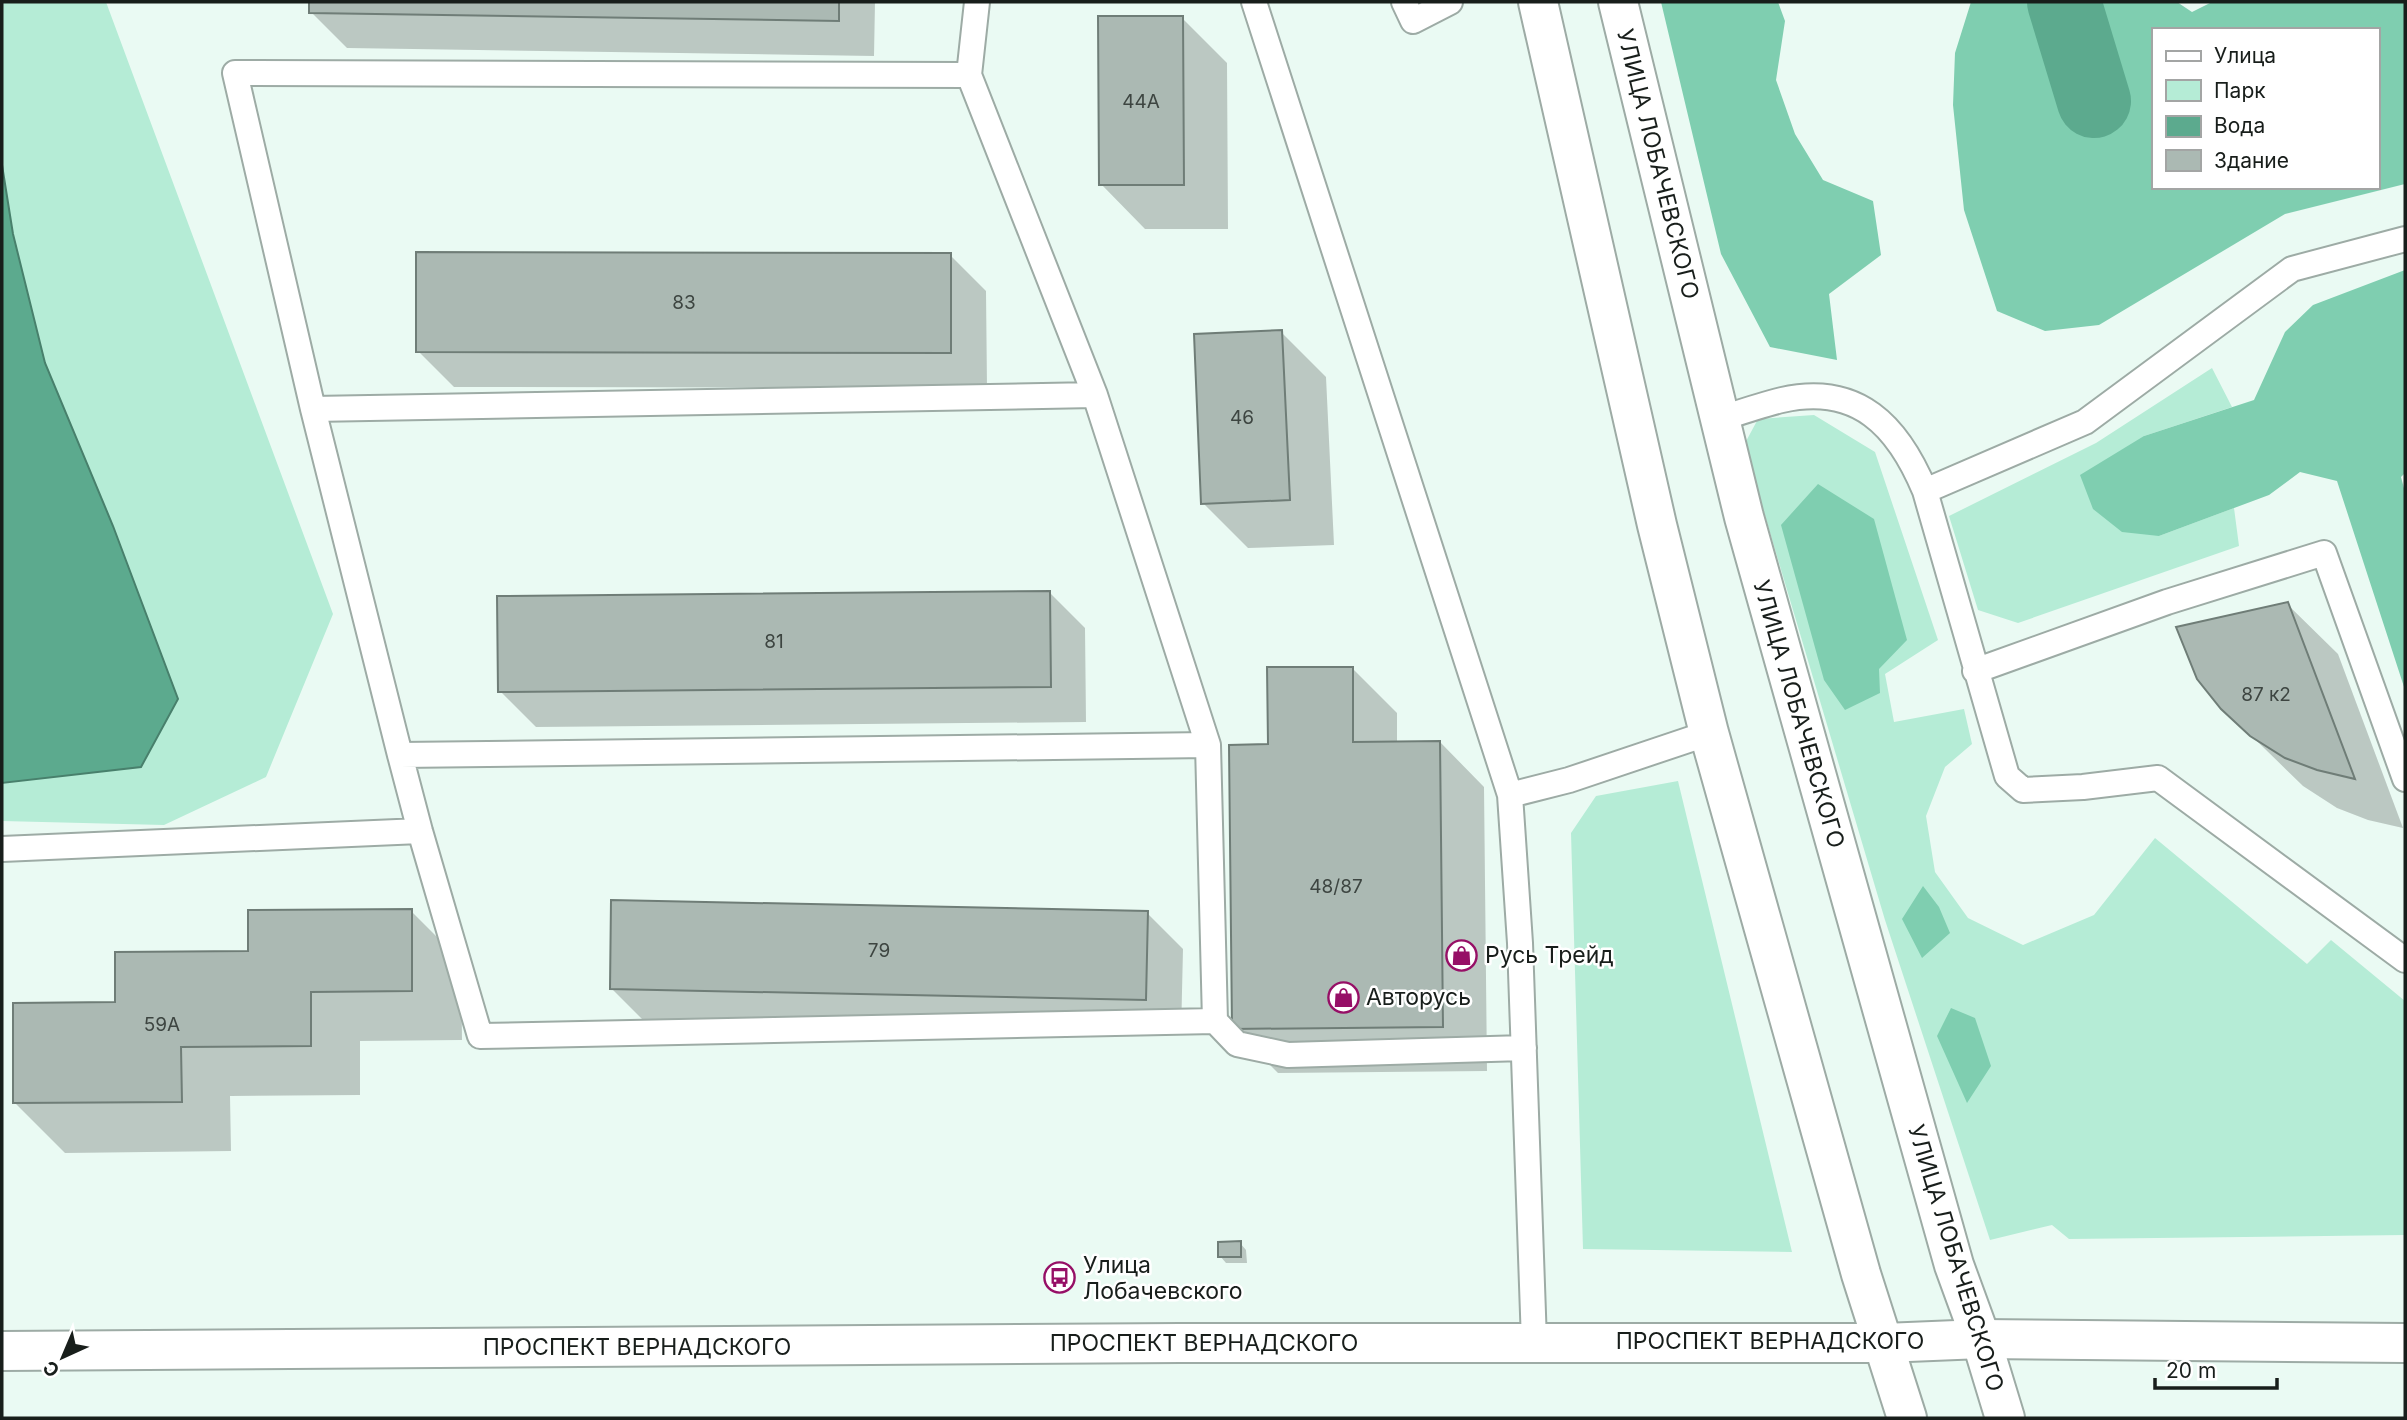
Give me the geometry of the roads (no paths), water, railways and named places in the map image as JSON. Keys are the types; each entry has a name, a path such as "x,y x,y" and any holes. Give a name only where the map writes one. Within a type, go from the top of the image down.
{"main road":[{"path":"1538,2 1657,525 1709,733 1861,1274 1907,1418"},
{"name":"УЛИЦА ЛОБАЧЕВСКОГО","path":"1618,2 1744,517 1954,1265 1981,1339 2005,1418"},
{"name":"ПРОСПЕКТ ВЕРНАДСКОГО","path":"2,1351 1534,1342 1884,1343 1981,1339 2405,1343"}],"lane":[{"path":"976,2 969,75 1095,395 1208,745 1215,1021 1237,1044 1288,1055 1524,1048"},
{"path":"1254,2 1510,795 1520,943 1534,1342"},
{"path":"1404,2 1413,21 1450,2"},
{"path":"969,75 235,73 313,409 400,755 480,1036 1215,1021"},
{"path":"1925,491 2085,422 2292,269 2405,239"},
{"path":"313,409 1095,395"},
{"path":"1720,419 1784,400 1821,397 1854,402 1875,415 1893,436 1914,465 1925,491 2007,776 2023,790 2083,787 2158,778 2405,960"},
{"path":"1975,671 2167,602 2324,553 2405,779"},
{"path":"1510,795 1569,780 1709,733"},
{"path":"400,755 1208,745"},
{"path":"2,849 420,831"}],"water":[{"path":"2,165 13,234 45,363 113,526 178,699 141,767 2,783"}],"waterway":[{"path":"2064,2 2094,101"}],"place":[{"name":"Русь Трейд","path":"1462,955"},
{"name":"Авторусь","path":"1343,997"},
{"name":"Улица Лобачевского","path":"1060,1278"}]}
